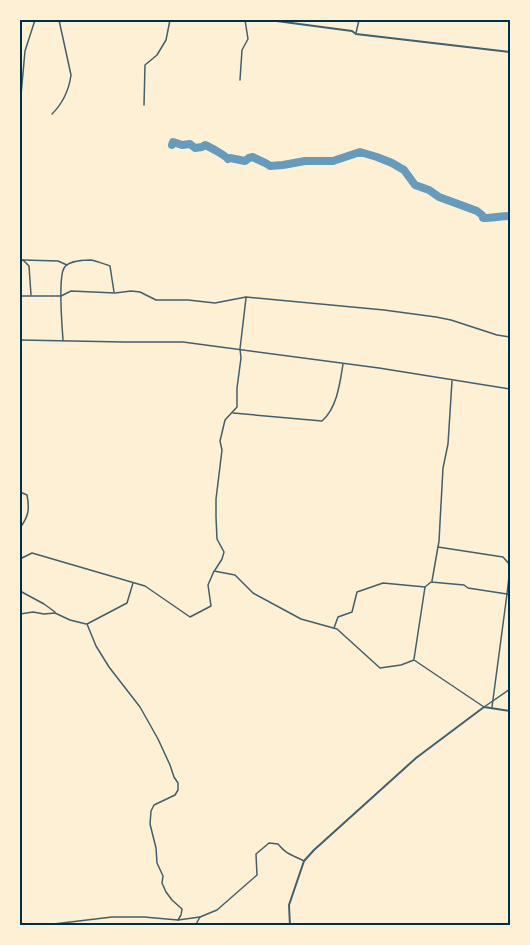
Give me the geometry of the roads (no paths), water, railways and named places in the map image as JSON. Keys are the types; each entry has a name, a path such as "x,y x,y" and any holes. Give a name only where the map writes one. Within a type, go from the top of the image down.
{"street":[{"path":"21,95 25,51 35,20"},
{"path":"52,114 61,105 71,75 59,20"},
{"path":"144,105 145,65 157,55 166,40 170,20"},
{"path":"240,80 242,50 248,39 245,20"},
{"path":"269,20 352,31 356,34 510,52"},
{"path":"356,34 359,20"},
{"path":"20,260 58,261 67,265"},
{"path":"23,260 29,266 31,296"},
{"path":"63,340 61,296 64,269 67,265 92,260 110,266 115,293"},
{"path":"20,296 61,296 72,291 115,293 132,291 140,292 156,300 215,303 246,297 436,317 510,337"},
{"path":"20,558 32,553 133,582 150,589 190,617 211,606 208,585 224,552 217,539 216,517 222,450 220,441 225,420 237,407 246,297"},
{"path":"20,340 183,342 510,389"},
{"path":"233,413 322,421 328,415 339,388 343,364"},
{"path":"414,660 426,587 431,582 438,547 443,468 448,444 453,380"},
{"path":"20,492 27,495 28,517 20,528"},
{"path":"438,547 503,557 510,566 492,708"},
{"path":"214,571 235,575 253,593 301,619 337,629 380,669 414,660"},
{"path":"20,587 20,592 44,604 55,613 87,624 127,603 133,582"},
{"path":"431,582 464,585 468,588 510,595"},
{"path":"334,629 338,617 352,612 357,592 383,583 426,587"},
{"path":"20,614 55,613"},
{"path":"87,624 96,646 140,707 178,783 175,795 154,805 150,824 157,863 163,876 162,883 172,900 182,909 178,920"},
{"path":"414,660 484,707 510,711"},
{"path":"290,926 289,905 304,861 314,850 416,758 510,689"},
{"path":"37,926 112,917 178,920 200,917 217,910 257,875 256,854 269,843 278,844 286,854 304,861"},
{"path":"195,926 200,917"}],"waterway":[{"path":"172,145 173,142 182,145 190,144 195,148 205,145 228,159 245,161 253,157 270,166 305,161 333,161 360,152 392,163 404,170 415,185 477,211 483,218 510,216"}]}
